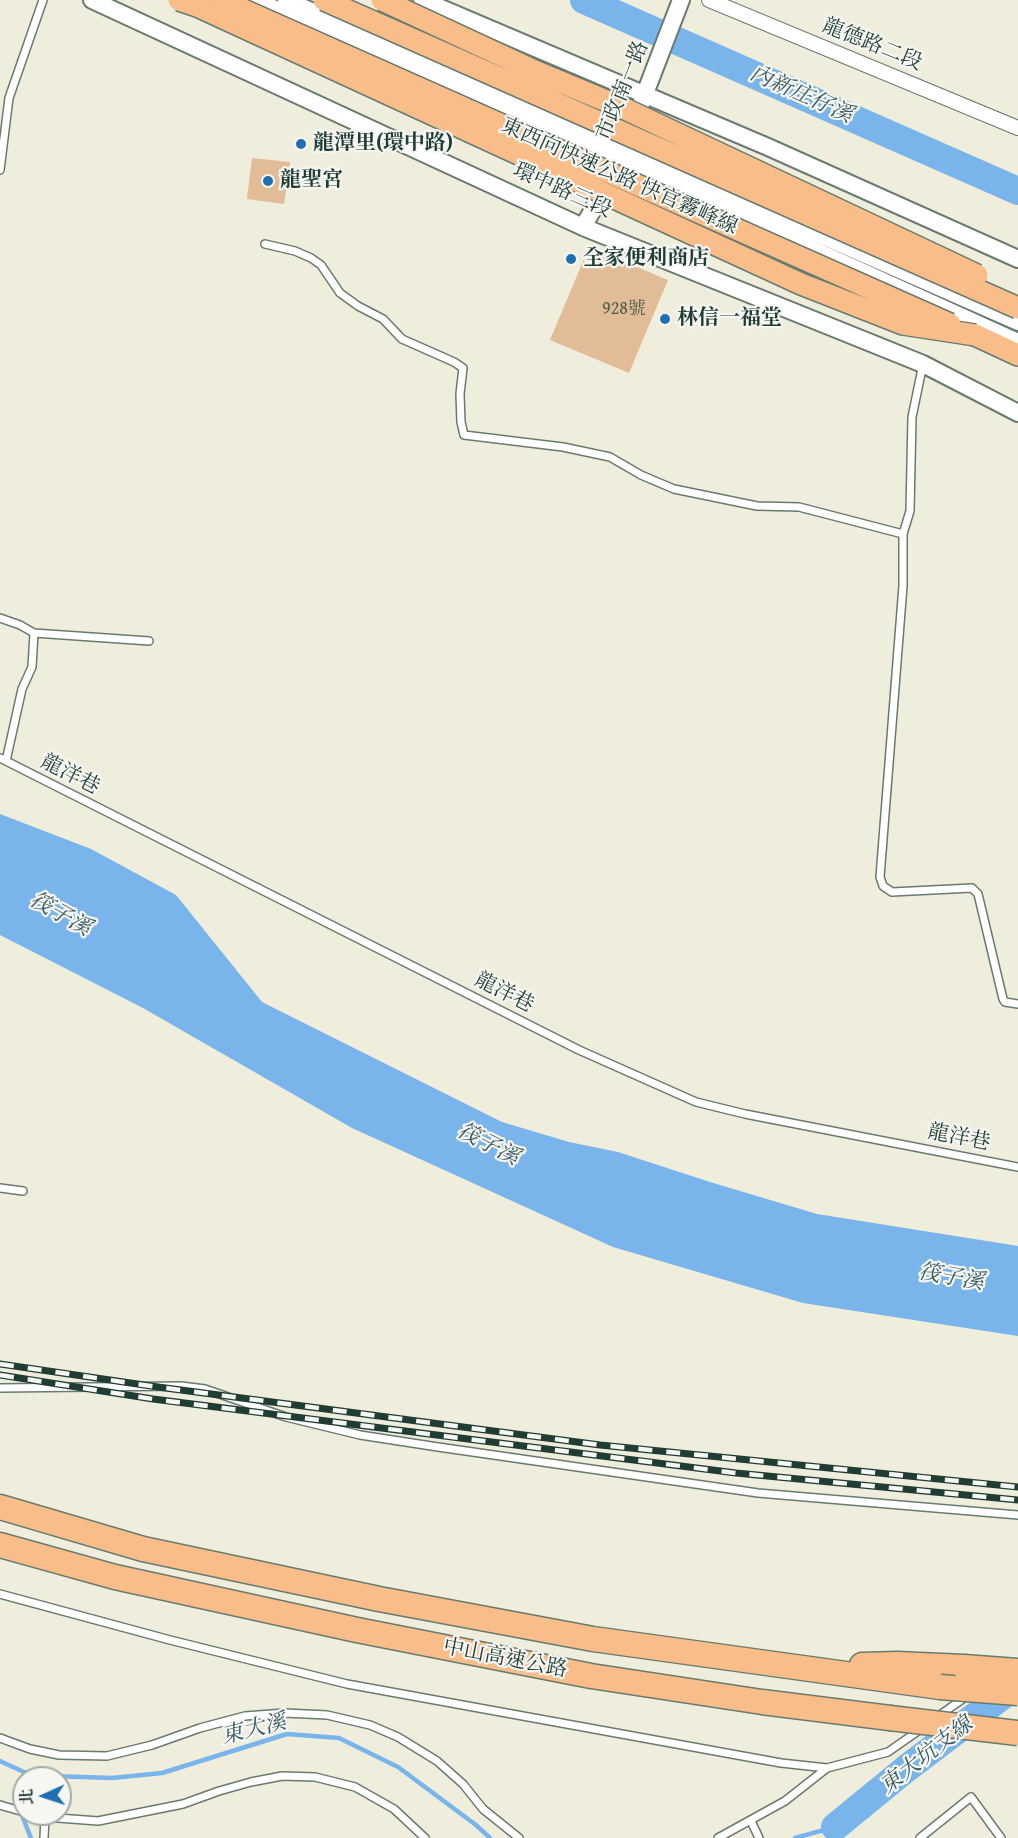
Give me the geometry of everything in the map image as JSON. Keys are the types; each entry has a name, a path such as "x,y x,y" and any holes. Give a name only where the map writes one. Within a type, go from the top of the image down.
{"highway":[{"path":"179,0 197,6 801,284 903,324 975,335"},
{"name":"東西向快速公路 快官霧峰線","path":"220,0 1018,355"},
{"name":"東西向快速公路 快官霧峰線","path":"324,0 1018,308"},
{"path":"382,0 537,72 623,108 949,261 1018,296"},
{"name":"中山高速公路","path":"0,1507 143,1549 379,1599 593,1639 940,1687 1018,1693"},
{"name":"中山高速公路","path":"0,1545 115,1577 357,1630 591,1676 762,1702 1018,1733"},
{"path":"799,1669 897,1664 964,1667 1016,1666"}],"street":[{"name":"環中路三段","path":"92,0 583,227 923,364 1018,413"},
{"path":"255,0 1018,322"},
{"path":"286,0 1018,342"},
{"path":"422,0 645,94 1018,259"},
{"name":"龍德路二段","path":"709,0 1018,128"},
{"name":"市政南一路","path":"583,227 622,155 679,7"}],"lane":[{"path":"0,170 9,98 43,0"},
{"path":"265,244 295,251 311,258 321,265 340,293 358,306 383,319 402,339 463,368 460,422 464,435 563,447 610,457 674,489 757,506 799,507 903,534"},
{"path":"923,364 912,417 910,511 903,534 903,586 880,877 883,886 892,891 972,888 978,894 1003,999 1005,1002 1018,1004"},
{"path":"0,618 34,633 149,640"},
{"name":"龍洋巷","path":"34,633 32,667 22,689 3,759 579,1050 696,1102 745,1114 1018,1167"},
{"path":"0,1188 23,1191"},
{"path":"0,1388 181,1386 205,1389 286,1417 360,1435 758,1493 1018,1515"},
{"path":"0,1594 170,1640 347,1684 781,1763 827,1768 888,1752 985,1683"},
{"path":"995,1676 1016,1666"},
{"path":"0,1738 30,1749 59,1755 107,1756 245,1716 285,1713 327,1715 370,1725 398,1737 437,1761 463,1784 483,1809 519,1838"},
{"path":"718,1838 785,1802 827,1768"},
{"path":"72,1819 98,1821 183,1804 251,1782 282,1776 315,1777 355,1787 394,1809 425,1838"},
{"path":"921,1838 971,1797 1001,1838"},
{"path":"751,1821 759,1838"}],"water":[{"name":"筏子溪","path":"0,814 91,849 176,895 262,1002 502,1122 569,1142 618,1152 817,1214 1018,1246 1018,1336 803,1303 613,1247 352,1128 143,1008 0,935"}],"building":[{"name":"龍聖宮","path":"252,158 290,162 284,204 247,199"},
{"path":"589,247 668,280 629,373 550,340"}],"waterway":[{"name":"內新庄仔溪","path":"584,0 1018,191"},
{"name":"東大坑支線","path":"835,1827 907,1768 1018,1684"},
{"name":"東大溪","path":"0,1761 24,1772 52,1776 112,1778 162,1773 287,1734 339,1738 398,1767 490,1838"},
{"path":"26,1826 31,1838"},
{"name":"東大溪","path":"795,1838 835,1827 834,1838"}],"railway":[{"path":"0,1364 600,1445 1018,1487"},
{"path":"0,1375 153,1399 736,1473 1018,1500"}],"place":[{"name":"龍潭里(環中路)","path":"301,144"},
{"name":"龍聖宮","path":"268,181"},
{"name":"全家便利商店","path":"571,259"},
{"name":"林信一福堂","path":"665,319"}]}
